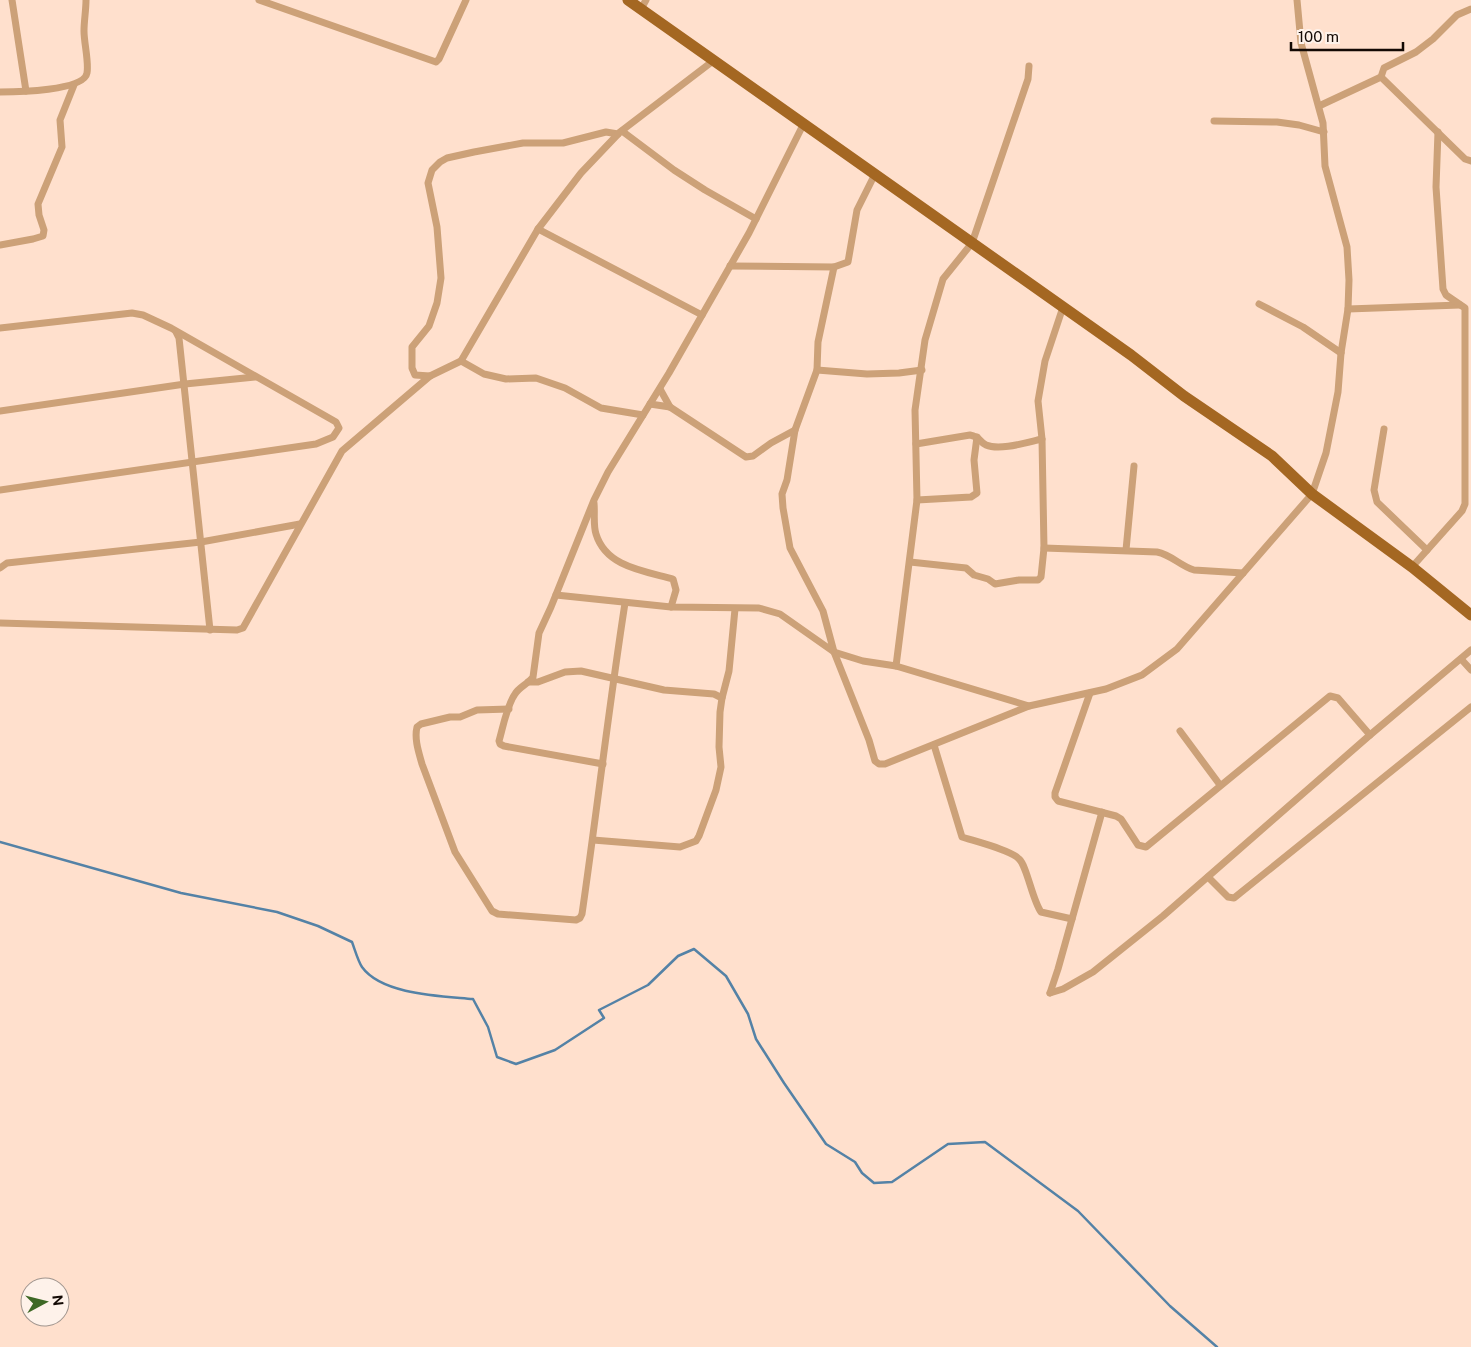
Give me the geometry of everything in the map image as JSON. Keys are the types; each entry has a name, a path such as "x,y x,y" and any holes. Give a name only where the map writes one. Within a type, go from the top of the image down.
{"main road":[{"path":"628,0 644,4 713,60 803,125 1131,355 1184,396 1272,456 1312,494 1412,567 1471,615"}],"street":[{"path":"12,0 26,91"},
{"path":"0,92 74,85 83,81 87,74 84,30 86,0"},
{"path":"259,0 436,62 466,0"},
{"path":"834,267 818,342 816,370 795,430 787,480 782,494 785,526 790,548 823,611 834,652 875,760 879,764 885,764 1029,706 1090,693 1142,675 1176,649 1312,494 1326,453 1332,427 1348,309 1347,247 1325,166 1324,132 1319,106 1301,43 1297,0"},
{"path":"1319,106 1381,77 1384,68 1416,52 1457,16 1471,9"},
{"path":"0,623 210,630 237,630 243,628 342,451 430,376 461,361 538,229 581,173 620,132 713,60"},
{"path":"896,666 917,500 915,410 926,340 943,279 972,243 1028,79 1030,66"},
{"path":"1381,77 1466,159 1471,161"},
{"path":"0,245 43,236 44,230 38,204 58,162 62,147 60,120 74,85"},
{"path":"1214,121 1298,124 1324,132"},
{"path":"603,764 500,744 499,741 516,691 533,677 539,633 594,500 608,472 660,389 730,266 803,125"},
{"path":"430,376 415,375 412,368 412,347 430,326 437,303 441,278 437,227 428,183 432,170 447,158 523,143 564,143 606,132 620,132 705,190 756,218"},
{"path":"1412,567 1462,512 1465,504 1468,317 1465,308 1446,295 1443,289 1436,187 1438,132"},
{"path":"730,266 834,267 848,262 857,210 875,174"},
{"path":"538,229 702,315"},
{"path":"1259,304 1303,327 1341,353"},
{"path":"1348,309 1461,305"},
{"path":"910,562 966,568 974,575 988,579 995,584 1019,580 1038,580 1043,573 1042,438 1038,401 1044,361 1063,307"},
{"path":"0,328 132,313 142,315 176,332 336,422 339,428 333,437 316,444 0,490"},
{"path":"176,332 179,338 185,384 210,630"},
{"path":"461,361 484,374 506,378 536,378 565,388 601,408 643,415"},
{"path":"816,370 867,374 899,374 922,370"},
{"path":"0,411 185,384 256,377"},
{"path":"660,389 670,408"},
{"path":"650,404 670,408 746,457 753,456 770,443 795,430"},
{"path":"1384,429 1374,490 1377,502 1427,550"},
{"path":"916,444 970,435 977,437 985,445 995,447 1024,443 1042,438"},
{"path":"917,500 971,497 977,493 974,460 977,437"},
{"path":"1126,550 1134,466"},
{"path":"594,500 596,533 604,550 626,566 673,579 676,590 672,607"},
{"path":"0,568 8,563 200,542 300,524"},
{"path":"1044,548 1164,553 1194,570 1244,573"},
{"path":"556,595 672,607 759,608 780,614 834,652 863,661 896,666 1029,706"},
{"path":"509,710 477,710 460,717 450,717 421,724 417,727 416,731 422,764 456,852 492,911 498,914 576,920 582,914 625,602"},
{"path":"593,840 680,847 696,840 713,798 721,767 719,747 722,698 729,671 735,609"},
{"path":"1102,812 1050,994 1093,972 1163,916 1370,735 1471,650"},
{"path":"1461,659 1471,670"},
{"path":"528,682 538,682 565,672 581,671 664,690 714,694 722,698"},
{"path":"1090,693 1055,797 1058,801 1102,812 1120,819 1138,845 1146,847 1330,696 1338,698 1370,735"},
{"path":"1208,877 1228,897 1234,898 1471,707"},
{"path":"1180,731 1220,785"},
{"path":"934,744 962,837 1012,854 1020,859 1036,905 1041,912 1072,919"}],"waterway":[{"path":"0,842 181,893 277,912 318,926 352,942 362,967 371,976 383,983 413,992 473,999 488,1027 497,1057 516,1064 555,1050 604,1018 599,1010 648,985 678,956 694,949 726,976 748,1014 756,1039 826,1144 855,1162 862,1173 874,1183 892,1182 948,1144 985,1142 1078,1211 1170,1306 1217,1347"}]}
